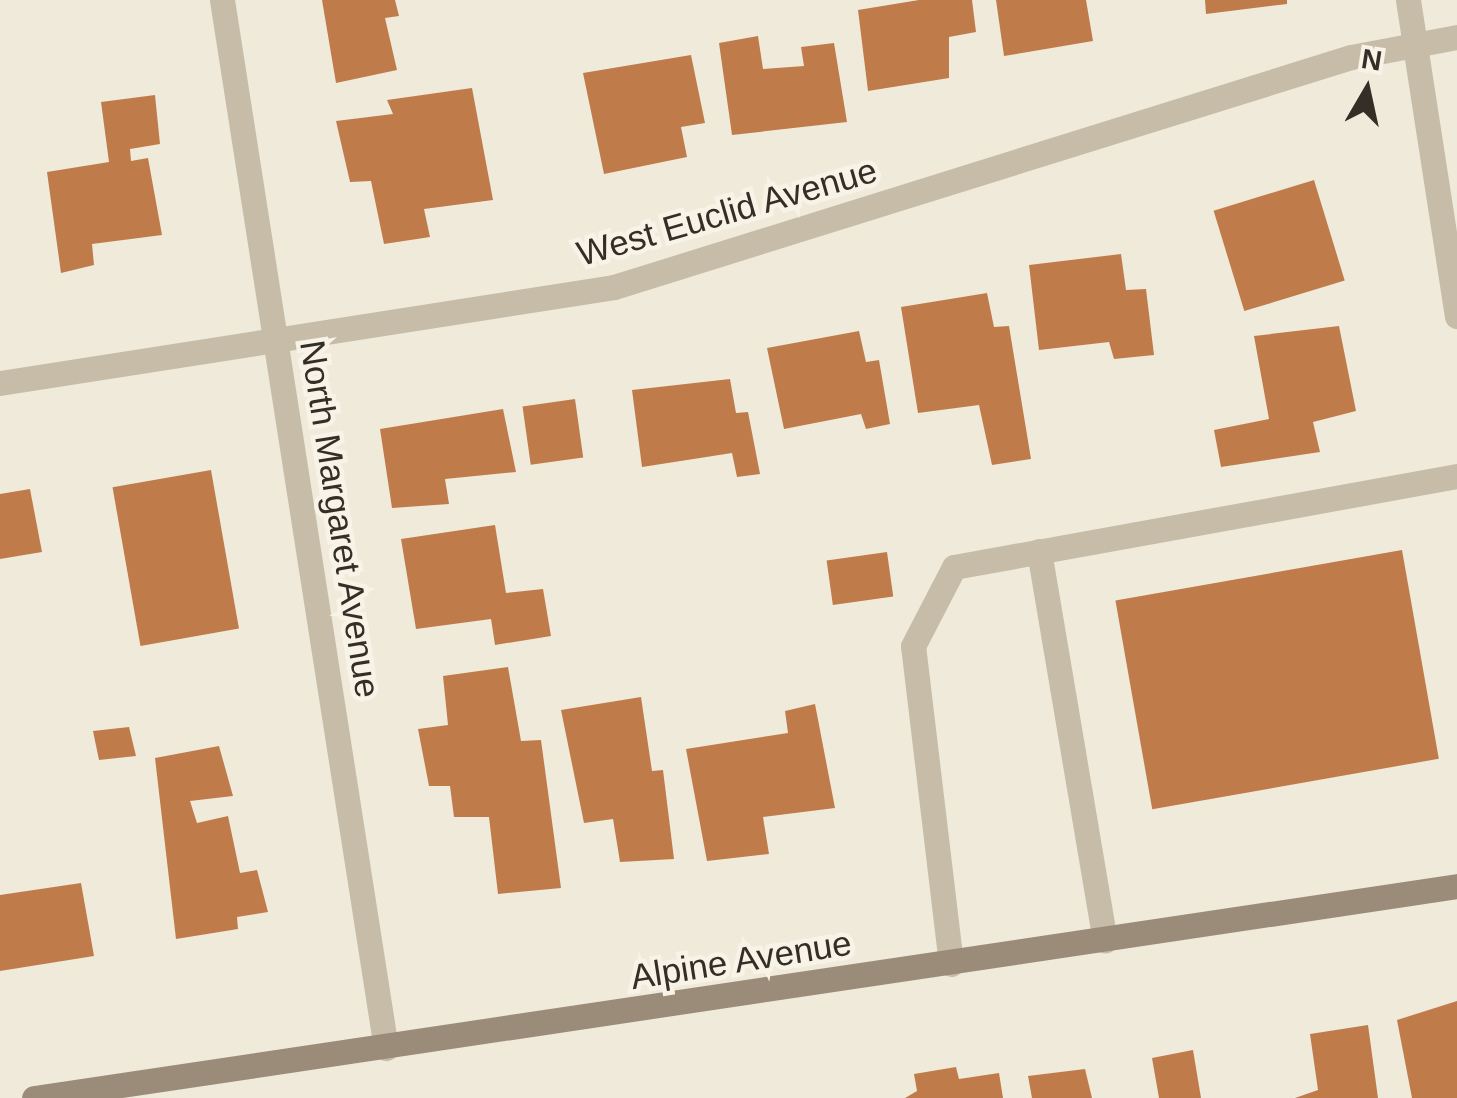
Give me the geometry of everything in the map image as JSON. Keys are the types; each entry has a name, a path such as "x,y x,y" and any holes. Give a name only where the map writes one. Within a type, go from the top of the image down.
{"street":[{"name":"North Margaret Avenue","path":"222,0 386,1048"},
{"path":"1408,0 1457,316"},
{"name":"West Euclid Avenue","path":"0,383 614,287 1414,43 1457,37"},
{"path":"951,964 913,646 954,567 1457,476"},
{"path":"1039,552 1105,940"},
{"name":"Alpine Avenue","path":"34,1098 1457,886"}],"building":[{"path":"322,0 395,0 399,16 385,18 397,70 336,83"},
{"path":"919,0 972,0 976,32 949,37 949,78 868,91 858,10"},
{"path":"996,0 1086,0 1093,41 1004,56"},
{"path":"1205,0 1287,0 1287,4 1206,14"},
{"path":"758,36 763,69 804,66 801,47 834,43 847,122 732,135 719,43"},
{"path":"691,55 705,123 681,127 687,157 604,174 583,73"},
{"path":"472,88 493,200 424,209 430,237 384,244 371,181 350,182 336,121 393,114 387,100"},
{"path":"155,95 160,144 130,149 131,161 148,158 162,235 92,244 94,265 61,273 47,172 109,162 101,102"},
{"path":"1314,180 1345,280 1244,311 1214,211"},
{"path":"1121,254 1126,290 1146,289 1154,355 1114,359 1109,342 1039,350 1029,265"},
{"path":"987,293 994,327 1009,326 1031,459 992,465 979,405 918,413 901,307"},
{"path":"1339,326 1356,411 1313,422 1320,452 1221,467 1214,430 1269,419 1254,336"},
{"path":"859,331 866,362 879,360 890,424 866,429 861,414 784,429 767,348"},
{"path":"730,379 736,413 748,412 760,474 737,477 732,453 642,467 632,390"},
{"path":"575,399 583,457 531,465 523,406"},
{"path":"503,409 516,472 445,479 449,504 392,508 380,429"},
{"path":"211,470 239,629 140,646 113,487"},
{"path":"30,489 42,552 0,559 0,494"},
{"path":"495,525 506,593 543,589 551,636 495,645 491,619 416,629 401,539"},
{"path":"1402,550 1439,759 1152,809 1115,601"},
{"path":"887,552 893,597 833,605 827,560"},
{"path":"508,667 521,741 541,740 561,888 498,894 489,817 454,817 450,786 429,786 418,729 448,725 443,676"},
{"path":"641,697 652,771 663,770 674,859 620,862 613,819 584,823 561,710"},
{"path":"815,704 835,808 763,817 769,854 707,861 686,749 788,733 785,711"},
{"path":"129,727 136,756 99,760 93,731"},
{"path":"219,746 233,796 190,801 197,823 228,816 240,873 257,870 268,912 237,917 238,929 176,939 155,758"},
{"path":"81,883 94,956 0,971 0,895"},
{"path":"1457,1001 1457,1098 1412,1098 1397,1020"},
{"path":"1368,1025 1378,1098 1295,1098 1318,1090 1310,1034"},
{"path":"1193,1050 1201,1098 1159,1098 1152,1058"},
{"path":"956,1067 959,1079 999,1073 1003,1098 905,1098 917,1091 914,1074"},
{"path":"1085,1069 1092,1098 1032,1098 1028,1076"}]}
